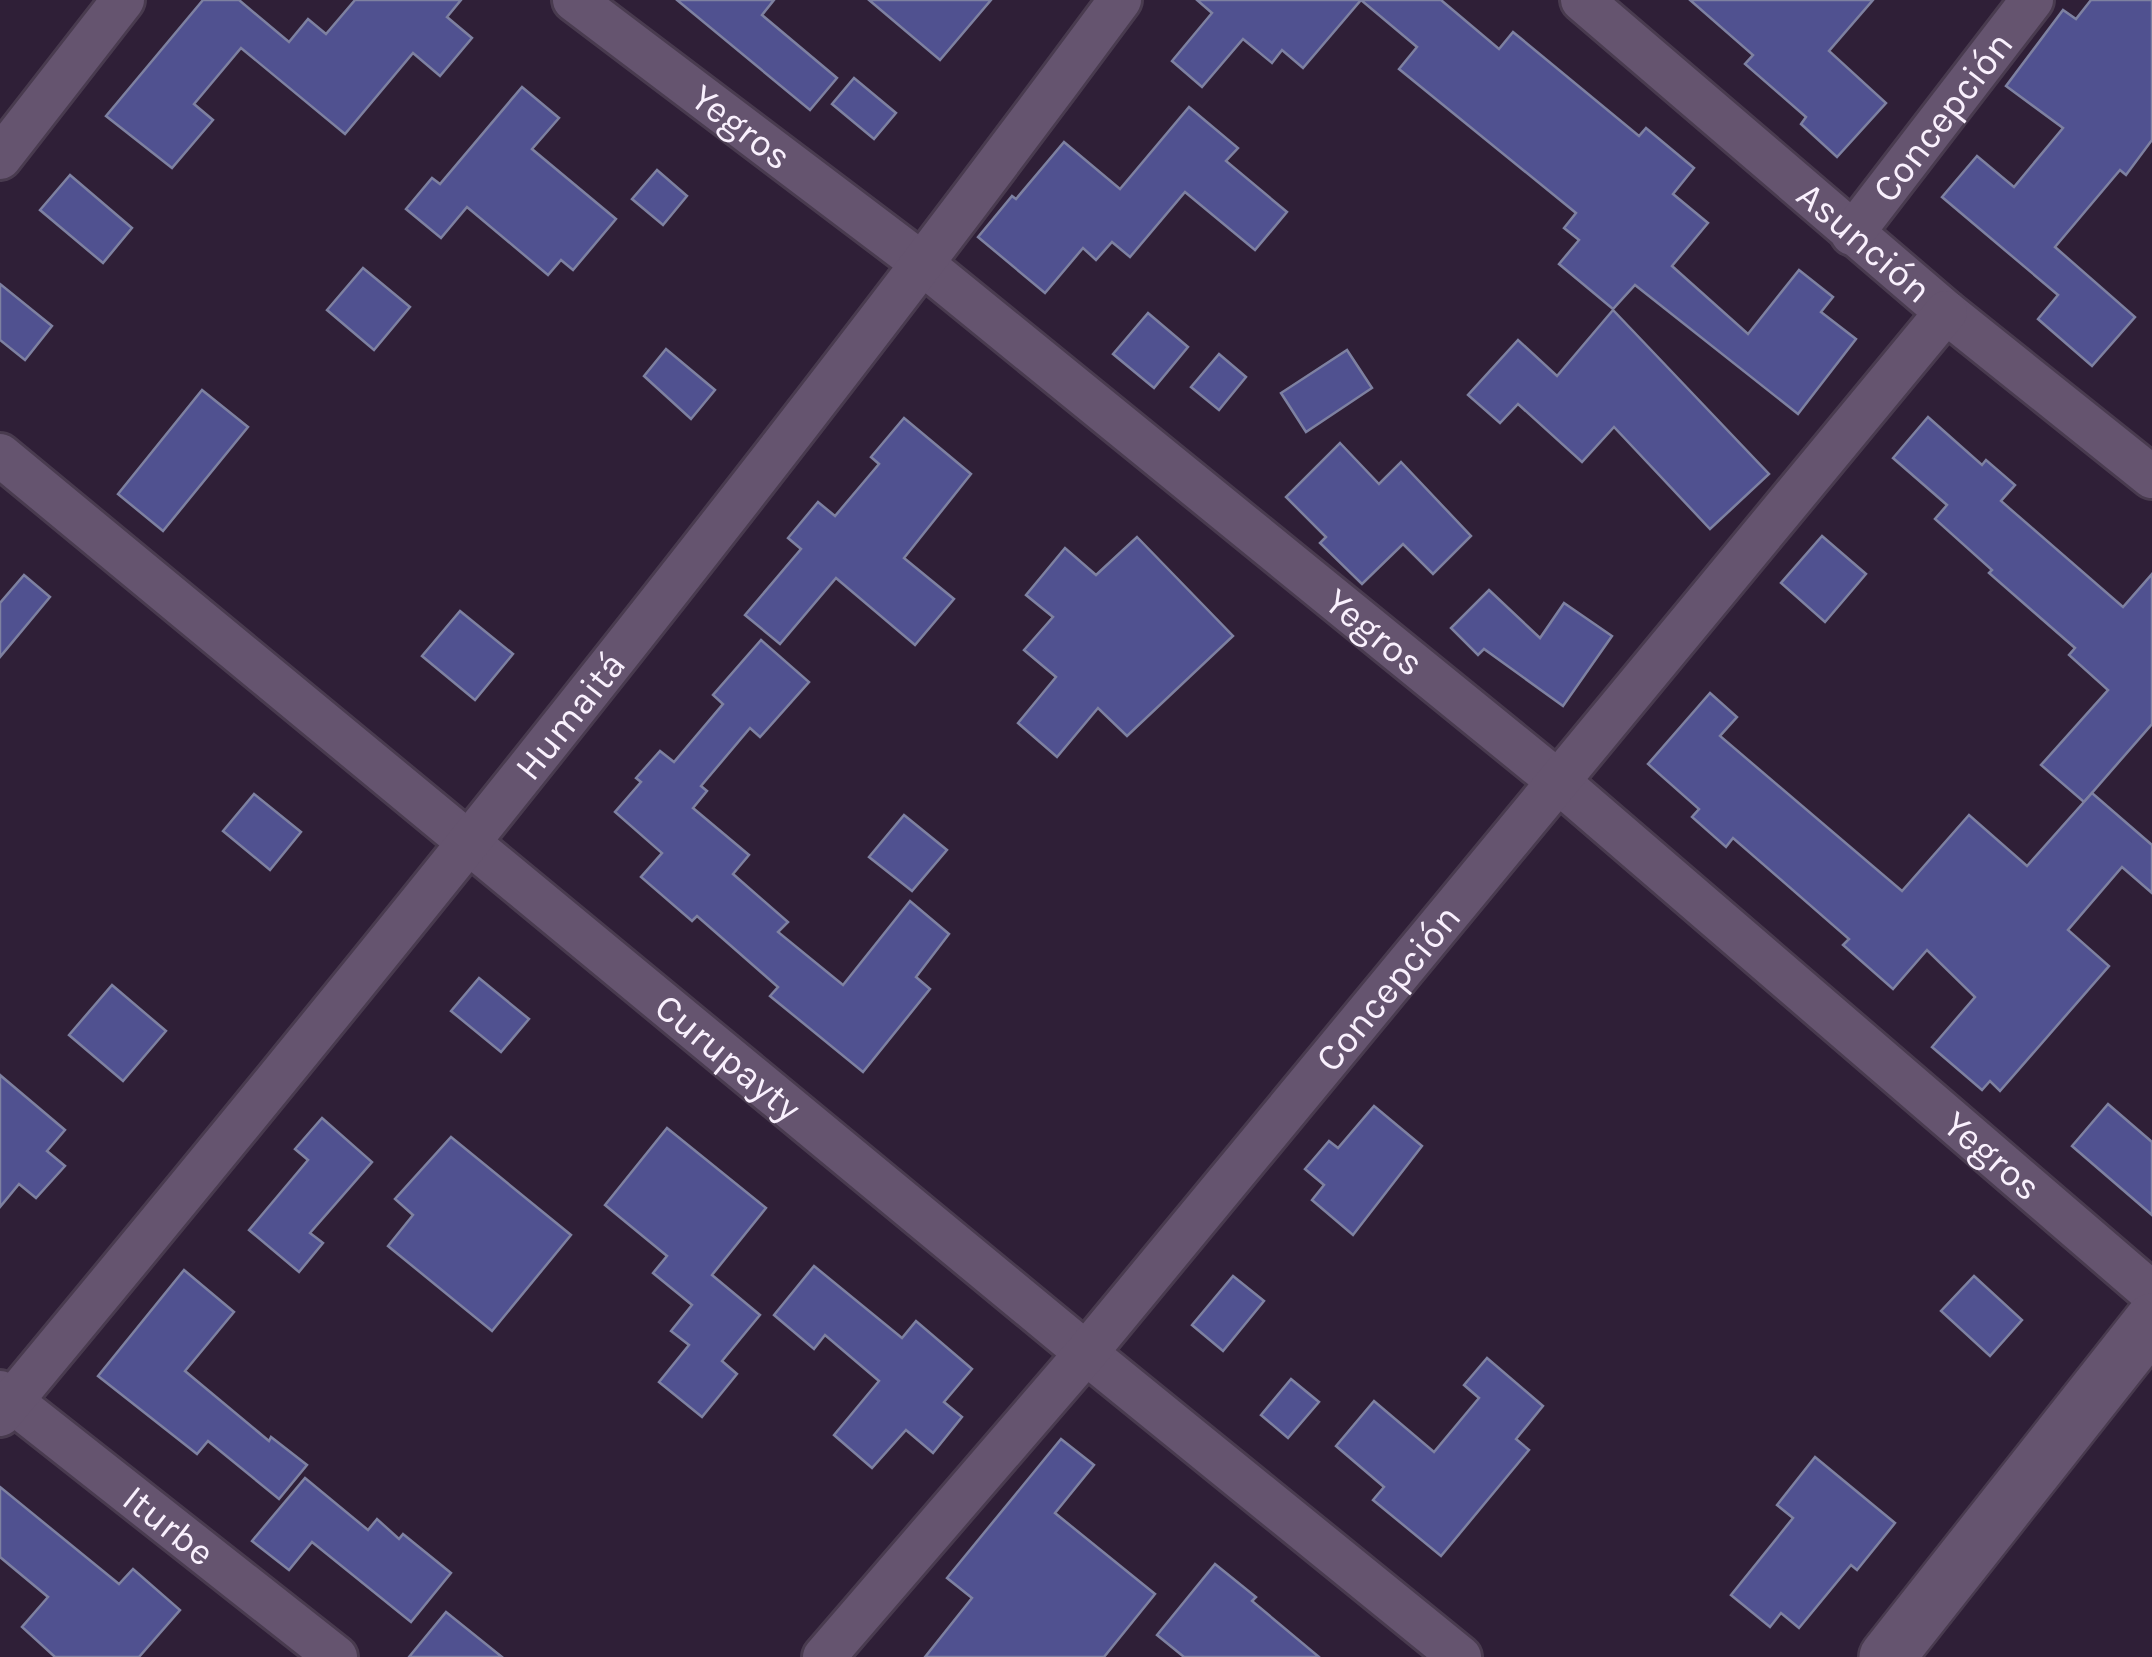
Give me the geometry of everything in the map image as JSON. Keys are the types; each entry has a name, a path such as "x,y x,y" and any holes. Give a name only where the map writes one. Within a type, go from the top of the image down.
{"street":[{"path":"0,158 123,0"},
{"name":"Yegros","path":"574,0 924,265 1560,784 2152,1293"},
{"name":"Humaitá","path":"4,1403 470,845 924,265 1120,0"},
{"name":"Asunción","path":"1582,0 1852,234 2152,477"},
{"name":"Concepción","path":"1852,234 2032,0"},
{"name":"Concepción","path":"824,1657 1086,1353 1560,784 1946,312"},
{"name":"Curupayty","path":"0,455 1086,1353 1460,1657"},
{"path":"1887,1657 2152,1321"},
{"name":"Iturbe","path":"4,1403 336,1657"}],"building":[{"path":"203,0 239,0 289,42 308,19 326,34 355,0 461,0 447,17 472,38 440,76 413,53 345,134 241,48 194,104 213,120 172,168 106,116"},
{"path":"677,0 774,0 762,15 837,78 810,110"},
{"path":"869,0 991,0 940,60"},
{"path":"1197,0 1361,0 1303,68 1282,50 1272,63 1243,39 1202,87 1172,61 1212,13"},
{"path":"1361,0 1441,0 1499,49 1513,32 1639,136 1646,128 1694,168 1673,194 1708,223 1672,266 1748,334 1799,270 1833,297 1821,312 1856,339 1798,414 1635,285 1613,309 1559,264 1579,240 1564,228 1576,213 1399,69 1417,47"},
{"path":"1690,0 1873,0 1829,51 1886,103 1837,157 1801,124 1806,117 1745,64 1753,55"},
{"path":"2091,0 2152,0 2152,140 2126,175 2120,170 2055,247 2135,317 2092,366 2038,319 2058,295 1942,197 1977,156 2014,187 2063,128 2006,86 2063,10 2076,19"},
{"path":"854,78 896,113 874,139 832,104"},
{"path":"522,87 559,118 532,149 616,219 573,270 561,260 548,275 467,207 441,238 406,209 432,178 440,184"},
{"path":"1189,107 1238,148 1226,161 1287,212 1255,250 1185,192 1130,257 1112,242 1096,260 1083,248 1045,293 978,237 1064,142 1120,189"},
{"path":"657,170 687,196 663,225 632,199"},
{"path":"70,175 132,228 103,263 40,210"},
{"path":"363,268 410,307 374,350 327,310"},
{"path":"0,284 52,326 25,360 0,340"},
{"path":"1613,310 1769,474 1710,529 1614,427 1582,462 1518,404 1500,423 1468,395 1518,340 1557,376"},
{"path":"1148,313 1188,347 1154,388 1113,354"},
{"path":"666,349 715,390 691,419 644,376"},
{"path":"1347,350 1372,388 1306,432 1281,393"},
{"path":"1219,354 1246,377 1219,410 1191,387"},
{"path":"202,390 248,427 163,531 118,494"},
{"path":"1928,417 1982,465 1986,460 2015,485 2001,501 2123,607 2152,574 2152,724 2084,802 2041,765 2108,690 2069,655 2075,648 1989,573 1992,570 1935,519 1947,505 1893,458"},
{"path":"904,418 971,474 904,558 954,599 915,645 836,578 780,644 745,615 801,549 788,538 818,502 835,516 879,464 871,457"},
{"path":"1340,443 1379,484 1401,462 1471,536 1433,574 1403,544 1362,584 1320,543 1326,537 1286,497"},
{"path":"1822,536 1866,574 1825,622 1781,583"},
{"path":"1137,537 1233,636 1127,736 1098,708 1057,757 1018,723 1056,677 1024,650 1053,617 1026,595 1065,548 1096,575"},
{"path":"24,575 50,597 0,657 0,603"},
{"path":"1489,590 1540,638 1564,603 1612,636 1563,706 1484,649 1478,655 1451,628"},
{"path":"460,611 513,654 475,700 422,656"},
{"path":"761,640 809,682 760,737 750,728 701,786 707,791 693,808 749,855 733,874 788,922 778,932 843,985 910,901 949,934 916,977 930,989 863,1072 770,996 778,987 697,916 692,921 641,877 662,853 615,812 641,782 636,778 660,751 674,762 723,704 713,695"},
{"path":"1710,693 1737,717 1720,736 1902,891 1969,815 2027,866 2092,793 2152,845 2152,893 2122,867 2068,930 2109,966 2000,1091 1990,1081 1982,1090 1932,1047 1975,997 1927,950 1893,989 1843,945 1849,939 1733,838 1726,847 1692,817 1699,809 1648,764"},
{"path":"254,794 301,832 270,870 223,831"},
{"path":"904,815 947,850 912,891 869,857"},
{"path":"479,978 529,1019 501,1052 451,1011"},
{"path":"112,985 166,1031 123,1081 69,1035"},
{"path":"0,1075 65,1130 47,1151 65,1166 36,1198 19,1184 0,1207"},
{"path":"2108,1104 2152,1142 2152,1215 2072,1146"},
{"path":"1374,1106 1422,1146 1353,1235 1312,1200 1324,1185 1305,1169 1329,1141 1338,1148"},
{"path":"322,1118 372,1162 310,1233 323,1243 299,1272 249,1230 308,1160 295,1149"},
{"path":"667,1128 766,1208 712,1275 760,1315 722,1361 737,1374 702,1417 659,1382 689,1345 671,1331 692,1305 653,1273 667,1256 605,1205"},
{"path":"451,1137 571,1235 492,1331 388,1246 413,1215 395,1199"},
{"path":"814,1266 902,1338 916,1321 972,1369 944,1402 962,1417 933,1453 906,1430 872,1468 834,1435 879,1381 825,1335 814,1349 774,1315"},
{"path":"184,1270 234,1312 185,1371 269,1441 271,1437 307,1465 279,1499 208,1441 197,1454 98,1376"},
{"path":"1233,1276 1264,1301 1223,1351 1192,1325"},
{"path":"1974,1276 2022,1320 1990,1356 1941,1311"},
{"path":"1487,1358 1543,1406 1516,1439 1529,1450 1441,1556 1373,1500 1384,1487 1336,1446 1374,1401 1434,1452 1479,1398 1464,1385"},
{"path":"1291,1379 1319,1402 1288,1438 1261,1415"},
{"path":"1061,1439 1094,1465 1055,1513 1155,1594 1104,1657 925,1657 972,1598 947,1578"},
{"path":"1815,1457 1895,1523 1857,1570 1851,1565 1799,1628 1781,1613 1770,1627 1731,1595 1793,1518 1777,1505"},
{"path":"305,1478 368,1530 377,1519 399,1539 403,1534 451,1573 411,1622 312,1542 289,1570 252,1541"},
{"path":"0,1487 119,1584 133,1569 180,1610 139,1657 55,1657 22,1627 48,1597 0,1557"},
{"path":"1215,1564 1319,1657 1184,1657 1157,1635"},
{"path":"446,1612 502,1657 409,1657"}]}
